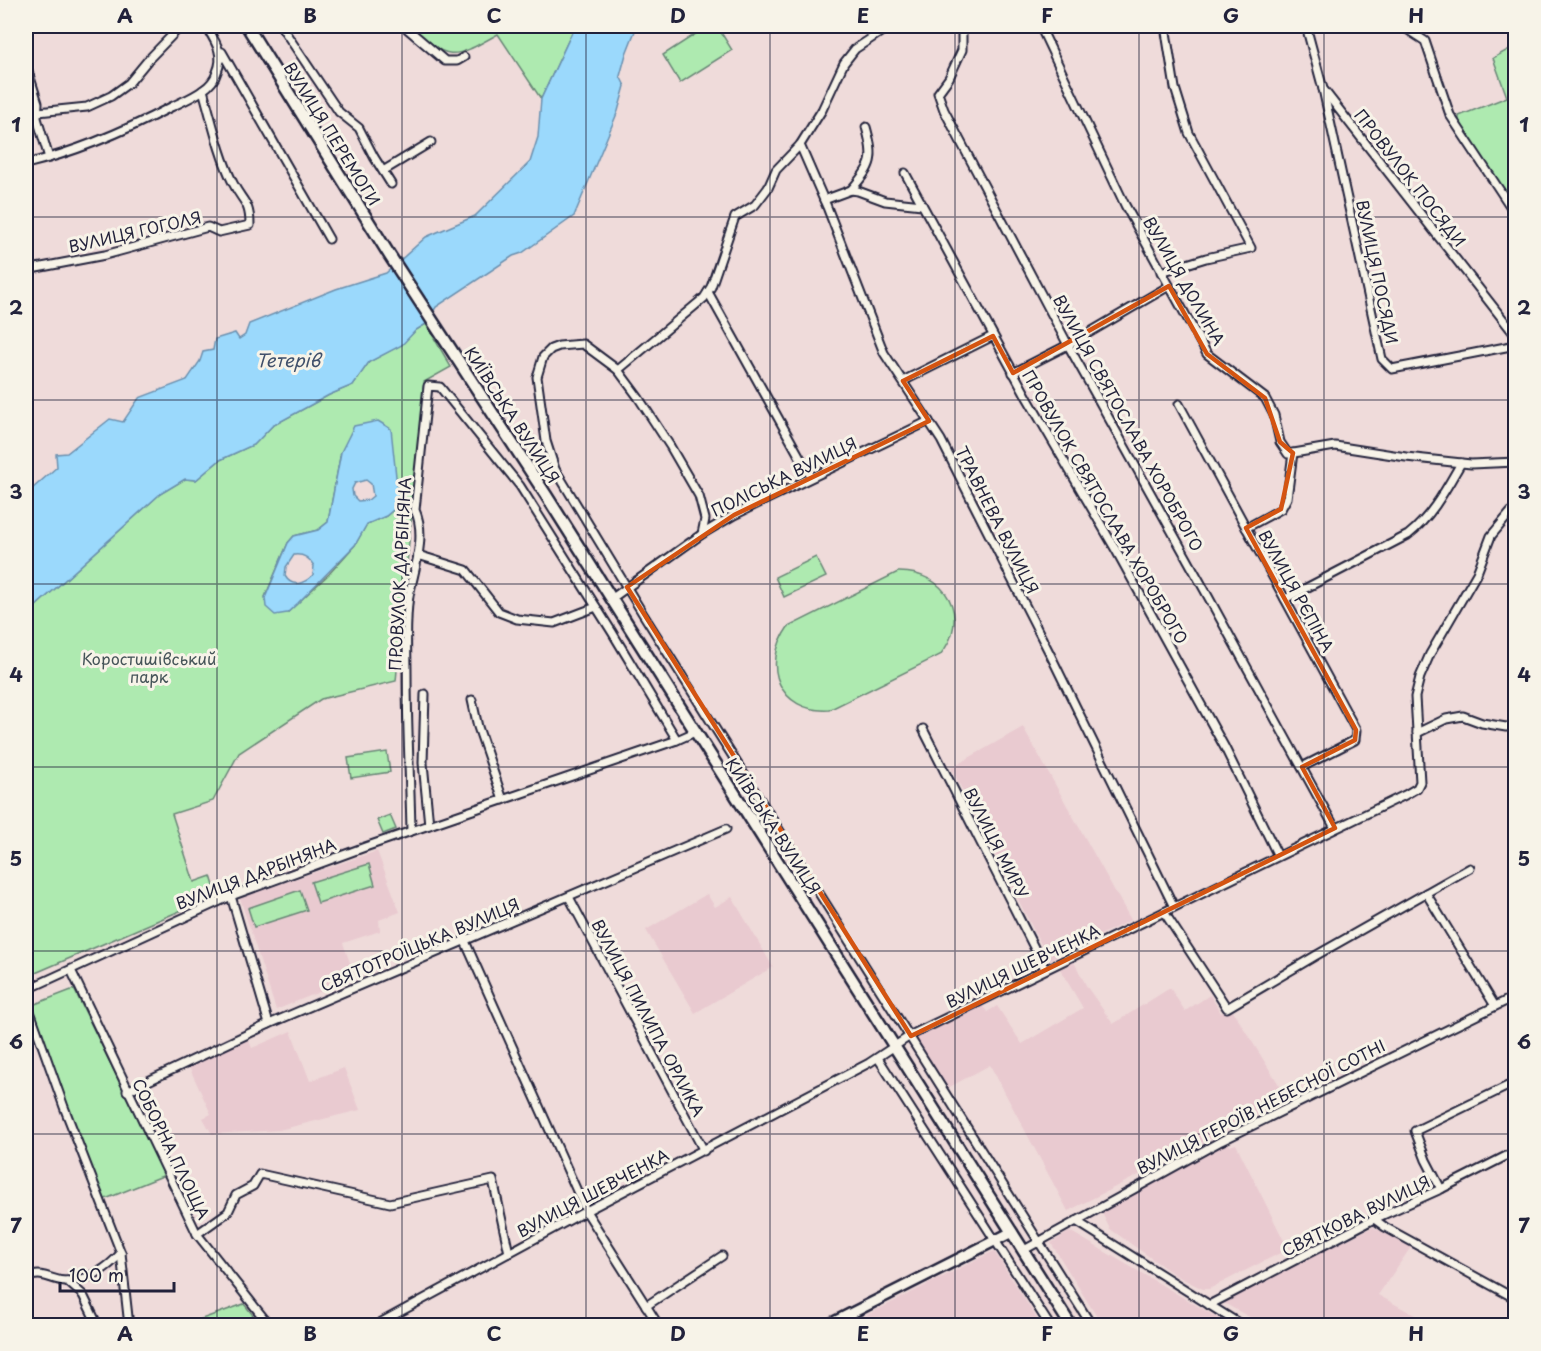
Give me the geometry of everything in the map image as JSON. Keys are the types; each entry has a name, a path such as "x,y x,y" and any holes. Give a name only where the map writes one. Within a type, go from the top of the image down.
{"main road":[{"name":"ВУЛИЦЯ ПЕРЕМОГИ","path":"247,26 447,343"},
{"name":"КИЇВСЬКА ВУЛИЦЯ","path":"447,343 546,495 1071,1326"}],"street":[{"path":"38,112 87,107 111,96 129,83 181,26"},
{"path":"206,26 329,239"},
{"name":"ВУЛИЦЯ ПЕРЕМОГИ","path":"281,26 339,112 359,128 391,184"},
{"path":"404,26 445,61 457,61 464,57"},
{"path":"702,534 705,519 699,496 638,397 618,370 704,298 735,217 755,205 768,188 776,170 800,145 822,110 843,63 855,49 890,26"},
{"name":"ВУЛИЦЯ СВЯТОСЛАВА ХОРОБРОГО","path":"962,26 962,50 949,78 938,93 944,110 1068,345 1335,828"},
{"name":"ВУЛИЦЯ ДОЛИНА","path":"1040,26 1125,205 1207,354 1265,398 1274,415 1280,442 1288,454 1293,453"},
{"path":"1161,272 1206,258 1251,248 1189,134 1175,88 1165,26"},
{"name":"ПРОВУЛОК ПОСЯДИ","path":"1306,26 1323,89 1515,336"},
{"path":"1404,26 1425,41 1450,115 1515,215"},
{"path":"26,164 50,158 151,118 203,90 213,80 218,70 220,50"},
{"path":"26,65 38,104 37,118 50,158"},
{"name":"ВУЛИЦЯ ПОСЯДИ","path":"1323,89 1382,359 1392,369 1515,345"},
{"name":"ВУЛИЦЯ ГОГОЛЯ","path":"26,270 105,255 208,227 219,232 250,225 250,210 233,183 203,90"},
{"path":"825,200 851,190 866,173 872,150 866,127"},
{"name":"ВУЛИЦЯ ПЕРЕМОГИ","path":"383,171 431,142"},
{"name":"ТРАВНЕВА ВУЛИЦЯ","path":"800,145 825,200 884,353 946,450 1050,654 1174,907"},
{"name":"ПРОВУЛОК СВЯТОСЛАВА ХОРОБРОГО","path":"905,172 1013,373 1117,552 1202,707 1278,856"},
{"path":"851,190 885,201 922,205"},
{"path":"1013,373 1068,345 1169,286"},
{"path":"708,292 811,477"},
{"path":"903,381 993,336"},
{"name":"КИЇВСЬКА ВУЛИЦЯ","path":"618,370 583,344 559,346 550,349 543,357 537,376 540,412 555,469 643,615 911,1036 1092,1326"},
{"name":"ПРОВУЛОК ДАРБІНЯНА","path":"411,831 407,629 410,596 418,555 420,520 415,510 428,386 440,387 520,486 596,607"},
{"name":"ВУЛИЦЯ РЄПІНА","path":"1179,404 1356,730 1356,740 1302,767"},
{"name":"ПОЛІСЬКА ВУЛИЦЯ","path":"611,599 702,534 734,515 929,421"},
{"path":"1246,528 1281,509 1287,498 1293,453 1335,446 1461,462 1515,462"},
{"path":"1285,599 1408,535 1418,527 1439,502 1461,462"},
{"name":"ВУЛИЦЯ ШЕВЧЕНКА","path":"374,1326 586,1210 704,1151 878,1058 911,1036 1417,788 1420,782 1420,772 1415,697 1427,662 1477,573 1491,536 1515,506"},
{"path":"418,555 466,570 499,612 517,619 554,623 596,607 677,740"},
{"path":"425,694 423,763 429,825"},
{"path":"472,700 478,727 503,800"},
{"path":"1417,733 1446,719 1463,716 1482,723 1506,727 1515,726"},
{"name":"ВУЛИЦЯ МИРУ","path":"923,729 1045,969"},
{"name":"ВУЛИЦЯ ДАРБІНЯНА","path":"26,990 231,896 695,732"},
{"name":"СВЯТОТРОЇЦЬКА ВУЛИЦЯ","path":"127,1091 269,1024 726,829"},
{"path":"1164,912 1227,1008 1470,868"},
{"path":"1426,893 1495,1006"},
{"path":"231,896 269,1024"},
{"name":"ВУЛИЦЯ ПИЛИПА ОРЛИКА","path":"568,897 704,1151"},
{"path":"464,939 586,1210 659,1326"},
{"name":"СОБОРНА ПЛОЩА","path":"71,970 197,1234 270,1326"},
{"name":"ВУЛИЦЯ ГЕРОЇВ НЕБЕСНОЇ СОТНІ","path":"1024,1250 1221,1141 1515,996"},
{"path":"26,1000 64,1107 121,1253 129,1326"},
{"path":"878,1058 1050,1326"},
{"path":"1441,1189 1414,1131 1515,1082"},
{"name":"СВЯТКОВА ВУЛИЦЯ","path":"1209,1305 1374,1219 1441,1189 1515,1151"},
{"path":"197,1234 228,1212 236,1195 253,1186 260,1174 390,1203 493,1180 509,1252"},
{"path":"1374,1219 1384,1227 1515,1299"},
{"path":"1076,1221 1244,1326"},
{"path":"826,1326 1012,1232"},
{"path":"67,1281 96,1274 111,1265 121,1253"},
{"path":"646,1306 722,1256"},
{"path":"26,1277 39,1274 67,1281 83,1295 98,1326"}],"highlighted area":[{"path":"1169,286 1207,354 1265,398 1280,442 1293,453 1281,509 1246,528 1356,730 1355,740 1302,767 1335,828 911,1036 627,587 734,515 929,421 903,381 993,336 1013,373"}],"shaded area":[{"path":"1023,727 1131,920 1049,960 951,768"},
{"path":"377,851 400,912 379,920 380,931 343,943 355,977 276,1010 240,898"},
{"path":"707,894 715,907 732,897 773,967 695,1013 646,930"},
{"path":"1074,962 1087,987 1113,1024 1170,988 1185,1011 1210,995 1221,1013 1231,1008 1288,1099 1068,1211 990,1065 946,1089 915,1040 917,1034 981,1004 987,1012 997,1006 1022,1044 1083,1008 1060,969"},
{"path":"291,1031 310,1081 344,1068 360,1110 279,1130 212,1134 203,1118 211,1114 189,1067 243,1041 249,1041 252,1048"},
{"path":"1227,1142 1230,1146 1236,1144 1288,1249 1209,1289 1203,1289 1175,1275 1110,1229 1101,1211 1103,1207"},
{"path":"1373,1227 1411,1247 1378,1295 1433,1325 1264,1325 1220,1301"},
{"path":"1069,1232 1230,1325 1102,1325 1051,1243"},
{"path":"994,1251 1041,1325 845,1325 871,1313"}],"green space":[{"path":"408,26 575,26 541,99 498,34 470,49 460,53 451,53 433,46"},
{"path":"708,26 717,26 732,50 680,83 663,55"},
{"path":"1515,46 1515,208 1459,122 1459,116 1507,97 1493,58"},
{"name":"Коростишівський парк","path":"426,324 451,367 424,382 396,681 321,699 239,753 213,801 172,814 194,882 211,876 217,895 26,977 26,615 160,494 185,479 196,480 220,460 255,444 272,426 329,395 353,385 369,362 401,345 416,330","holes":["341,452 394,473 399,505 386,516 367,524 355,545 329,574 287,613 265,597 288,543 294,536 318,530 328,522"]},
{"path":"816,557 826,577 784,597 775,577"},
{"path":"898,572 929,579 941,588 949,599 954,626 940,655 829,710 812,709 798,704 787,695 776,671 776,656 788,627"},
{"path":"387,752 390,772 351,778 348,758"},
{"path":"390,815 396,829 383,834 377,820"},
{"path":"369,864 375,885 318,903 311,882"},
{"path":"300,890 307,910 254,927 248,908"},
{"path":"74,989 165,1175 103,1200 30,1006"},
{"path":"244,1304 261,1325 185,1325"}],"water":[{"name":"Тетерів","path":"575,26 637,26 620,76 625,86 618,111 574,216 522,253 513,256 436,307 426,324 416,330 402,345 369,362 353,385 329,395 272,426 255,444 220,460 196,480 185,479 160,494 26,615 26,511 32,489 57,467 56,454 67,453 110,419 123,422 139,398 187,380 200,361 203,352 213,350 215,339 235,333 239,339 245,335 249,324 336,289 386,273 426,237 475,216 530,162 538,137 541,99"},
{"path":"378,421 391,429 399,505 386,516 367,524 355,545 298,603 287,613 275,615 266,607 265,598 288,543 294,536 318,530 328,522 341,452 354,426","holes":["366,480 371,484 373,496 368,500 358,501 353,496 352,489 355,483","294,555 306,557 314,566 313,575 306,581 295,583 285,576 286,567"]}]}
